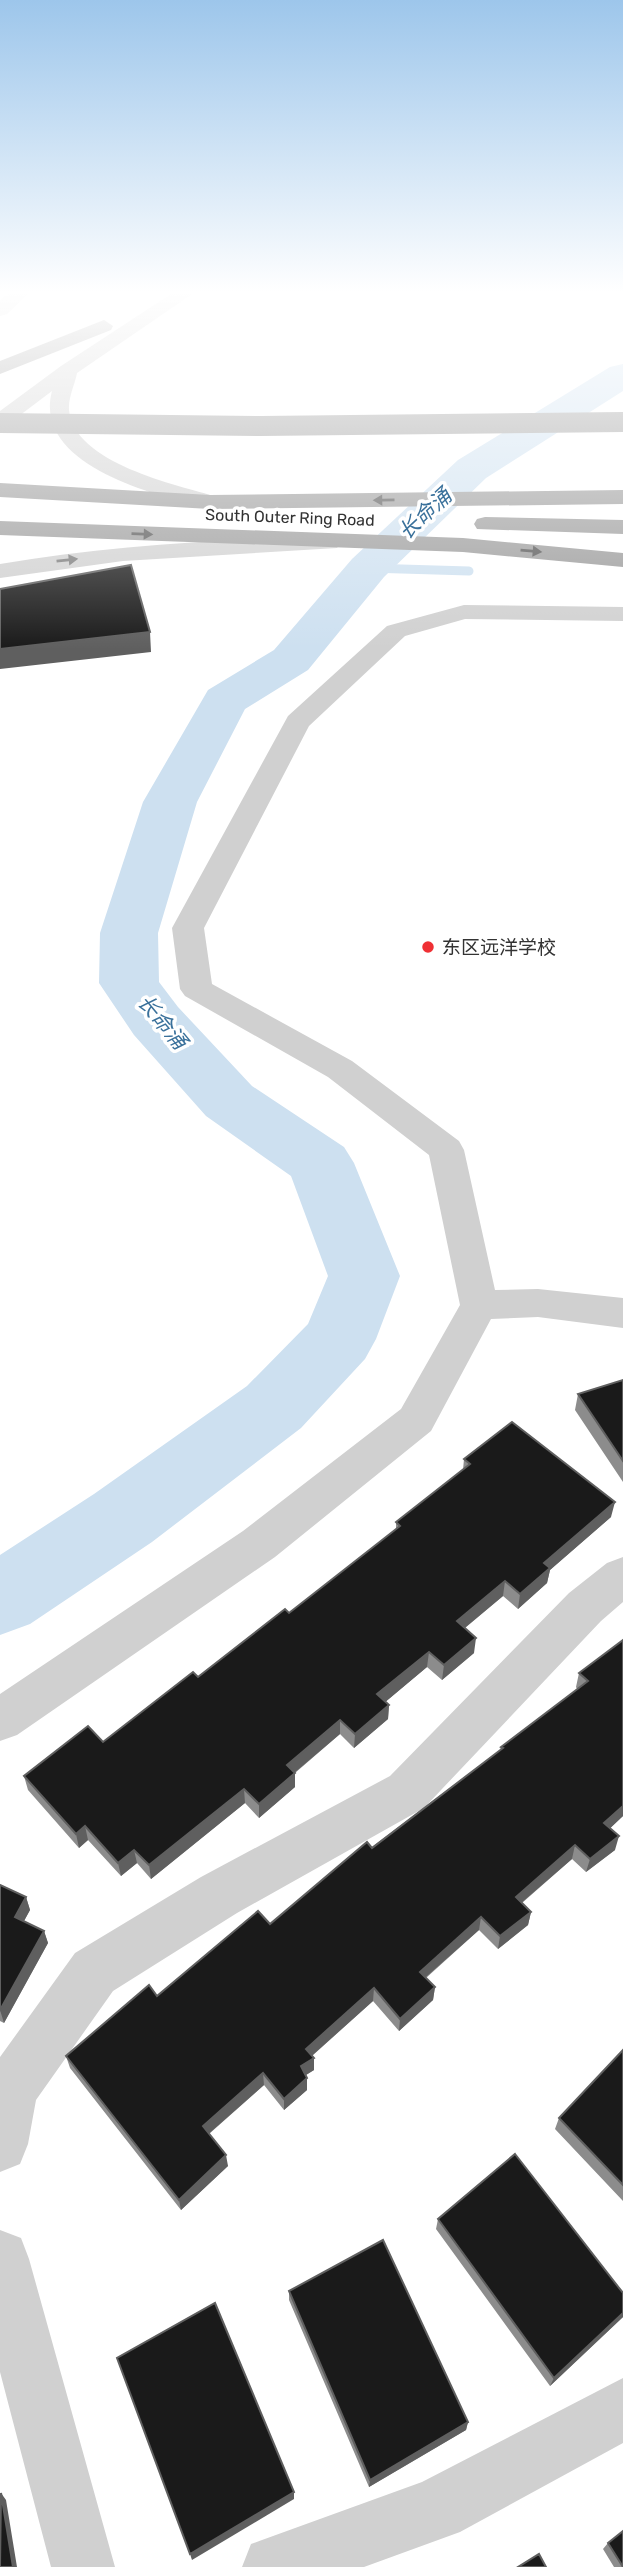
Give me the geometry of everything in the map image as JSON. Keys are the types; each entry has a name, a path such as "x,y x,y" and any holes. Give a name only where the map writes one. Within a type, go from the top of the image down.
{"highway":[{"path":"0,422 274,426 623,422"},
{"path":"53,445 623,441"},
{"name":"South Outer Ring Road","path":"0,490 210,502 623,497"},
{"name":"South Outer Ring Road","path":"0,506 623,527"},
{"name":"South Outer Ring Road","path":"0,528 463,545 623,560"}],"street":[{"path":"0,422 16,410"},
{"path":"59,410 73,445 126,476 210,502"},
{"path":"0,571 42,563 179,549 349,542"},
{"path":"0,1720 259,1544 416,1420 479,1305 446,1150 340,1069 196,989 188,928 298,722 396,631 464,612 623,614"},
{"path":"479,1305 538,1303 623,1313"},
{"path":"0,2144 10,2089 94,1972 219,1895 407,1792 586,1607 623,1576"},
{"path":"0,2259 83,2567"},
{"path":"274,2567 437,2509 623,2409"}],"building":[{"path":"131,565 150,632 0,649 0,589"},
{"path":"623,1380 623,1461 578,1394"},
{"path":"512,1422 615,1502 544,1563 550,1568 520,1594 505,1581 457,1621 476,1638 444,1665 429,1652 377,1694 389,1705 355,1734 340,1720 287,1765 295,1773 259,1804 244,1789 149,1865 134,1850 118,1863 85,1826 76,1834 24,1776 88,1726 103,1742 193,1672 198,1677 285,1609 289,1613 400,1526 396,1522 470,1464 464,1459"},
{"path":"623,1640 623,1806 604,1823 619,1836 590,1859 575,1845 516,1897 531,1912 500,1936 481,1917 420,1972 435,1987 400,2019 374,1988 306,2049 314,2058 301,2066 307,2078 284,2099 263,2073 203,2126 226,2155 179,2200 66,2056 149,1985 157,1996 258,1911 270,1924 367,1842 372,1848 588,1681 579,1673"},
{"path":"0,1885 26,1897 15,1917 44,1931 0,2010"},
{"path":"623,2050 623,2185 559,2118"},
{"path":"515,2154 623,2293 623,2313 554,2378 438,2219"},
{"path":"383,2240 468,2422 370,2480 289,2291"},
{"path":"215,2303 294,2492 190,2554 117,2358"},
{"path":"1,2493 13,2567 0,2567"},
{"path":"623,2531 623,2567 608,2543"},
{"path":"539,2554 546,2567 518,2567"}],"waterway":[{"name":"长命涌","path":"0,1599 123,1518 274,1407 339,1339 364,1276 320,1163 229,1101 156,1021 129,983 129,933 170,802 225,700 291,660 368,568 472,469 567,410"},
{"path":"368,568 469,571"}],"place":[{"name":"东区远洋学校","path":"428,947"}]}
